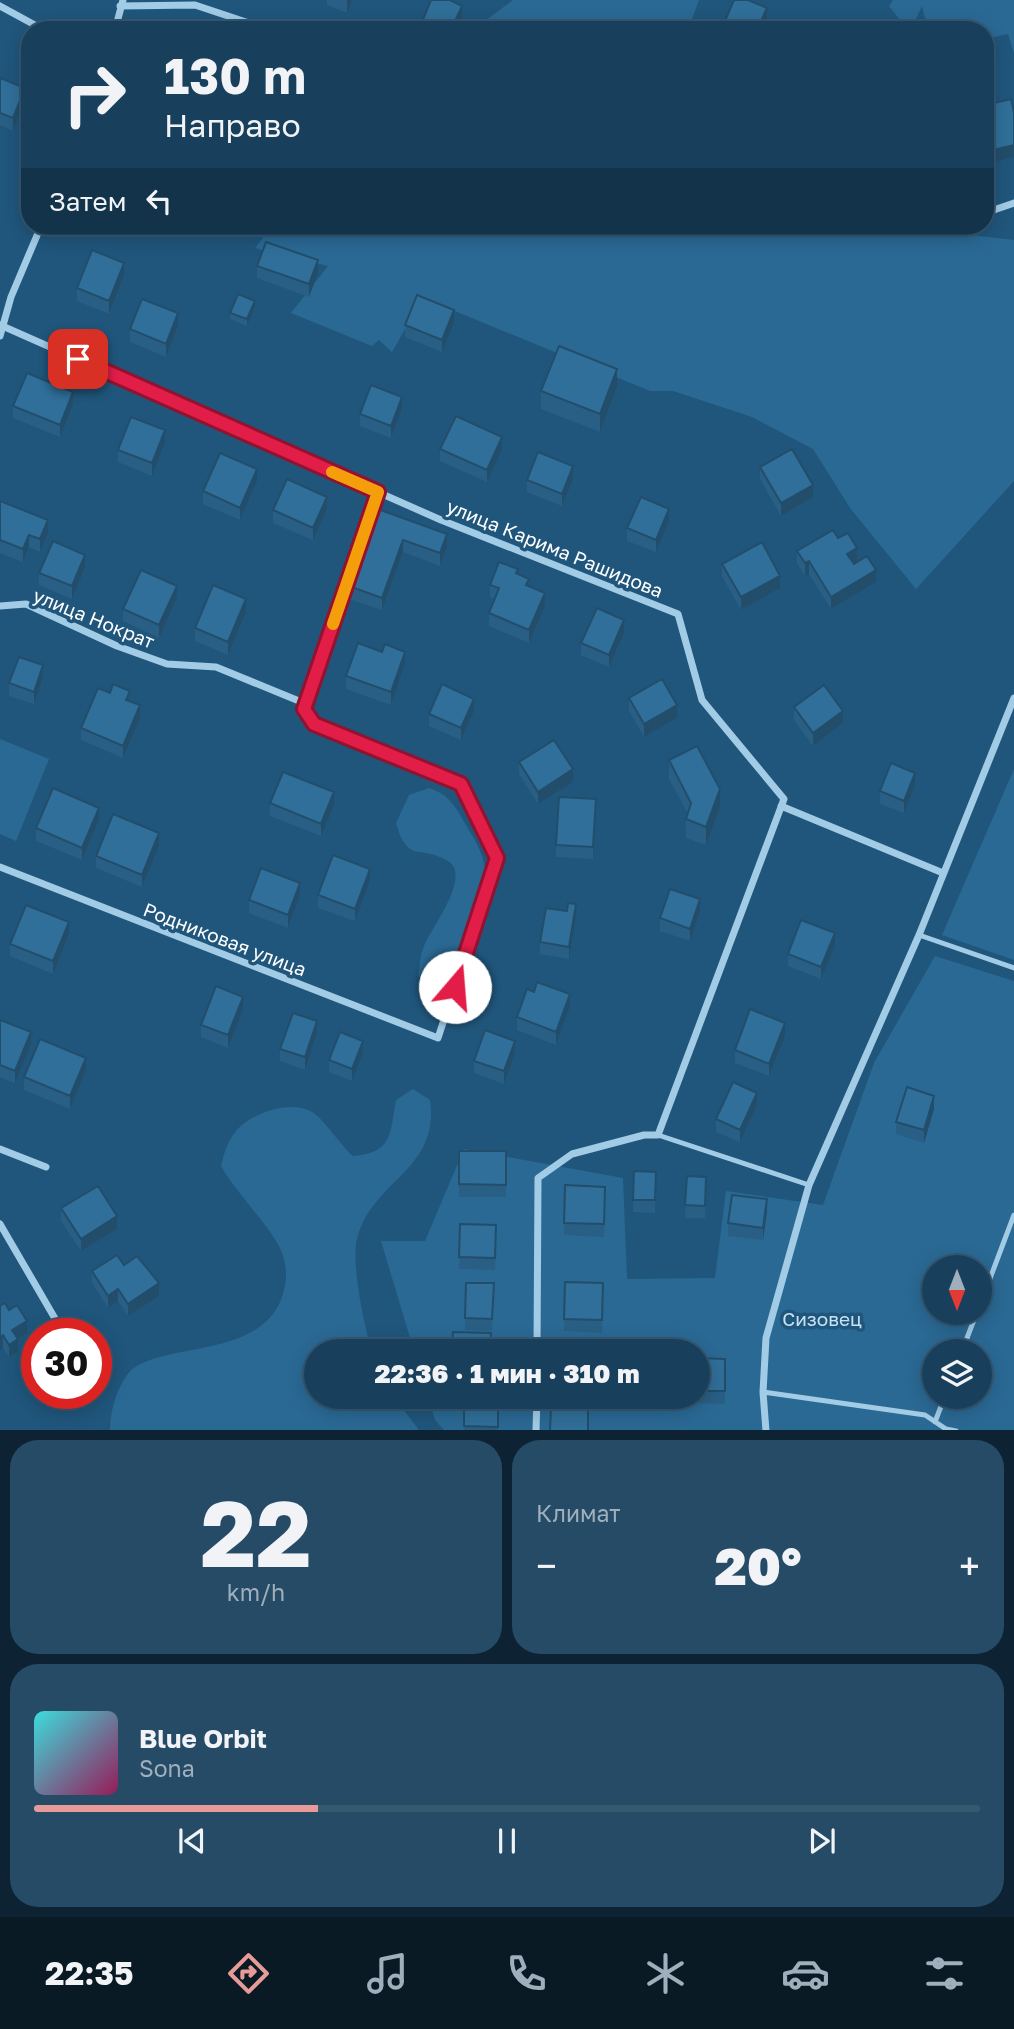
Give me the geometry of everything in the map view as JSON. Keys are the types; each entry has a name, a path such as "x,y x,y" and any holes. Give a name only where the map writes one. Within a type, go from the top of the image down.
{"street":[{"path":"117,21 122,3 195,5 243,21"},
{"path":"0,6 28,21"},
{"path":"994,210 1014,203"},
{"path":"0,335 11,297 37,235"},
{"name":"улица Карима Рашидова","path":"2,326 441,520 678,614 702,700 784,799 781,806"},
{"name":"улица Нократ","path":"0,606 26,604 117,646 167,664 216,667 299,701 314,724 461,784 497,858 438,1038"},
{"path":"766,1430 763,1392 766,1338 809,1185 919,935 1014,698"},
{"path":"537,1339 538,1178 572,1153 644,1135 658,1135 781,806 943,873"},
{"name":"Родниковая улица","path":"0,867 438,1038"},
{"path":"0,1149 46,1167"},
{"path":"0,1224 55,1318"},
{"path":"536,1430 537,1409"}],"lane":[{"path":"304,709 378,492"},
{"path":"919,935 1014,968"},
{"path":"658,1135 809,1185"},
{"path":"992,1274 1014,1216"},
{"path":"763,1392 925,1415 946,1429 957,1430"},
{"path":"935,1422 940,1409"}],"green space":[{"path":"513,0 699,0 691,21 485,21"},
{"path":"893,0 1014,0 1014,53 1008,34 994,37 994,21 926,21 922,6 915,21 901,21 889,6"},
{"path":"265,235 971,235 1014,240 1014,481 916,589 850,508 813,449 752,417 673,391 650,391 423,298 392,352 379,340 372,346 291,313 328,266 255,248"},
{"path":"0,739 49,759 16,841 0,834"},
{"path":"1014,769 1014,960 942,935"},
{"path":"429,788 445,796 457,809 480,850 485,870 481,899 469,933 451,964 431,986 418,976 421,956 453,889 456,878 454,868 438,856 410,849 396,823 409,795"},
{"name":"Сизовец","path":"935,956 1014,981 1014,1430 444,1430 435,1420 432,1409 710,1409 710,1339 410,1339 381,1241 425,1241 464,1149 623,1178 627,1279 715,1278 726,1191 823,1205 874,1063"},
{"path":"413,1089 430,1100 430,1124 425,1143 415,1159 376,1202 357,1239 357,1278 368,1339 304,1339 304,1409 403,1409 419,1430 110,1430 112,1409 120,1387 127,1375 141,1364 159,1357 228,1342 250,1333 268,1320 281,1300 286,1276 278,1244 221,1166 236,1131 251,1119 272,1110 303,1108 316,1115 353,1156 366,1154 383,1146 387,1139 396,1100"}],"building":[{"path":"431,0 450,0 462,6 455,21 422,21"},
{"path":"734,0 748,0 767,8 761,21 725,21"},
{"path":"0,78 21,86 21,98 13,118 0,113"},
{"path":"1011,99 1014,145 994,150 994,103"},
{"path":"266,242 318,260 309,284 257,266"},
{"path":"92,250 124,263 109,301 77,288"},
{"path":"238,294 255,301 247,319 230,313"},
{"path":"417,295 454,310 442,340 405,325"},
{"path":"142,299 178,313 166,344 130,329"},
{"path":"559,346 617,369 600,414 541,391"},
{"path":"27,373 73,392 60,425 13,406"},
{"path":"371,385 402,397 391,426 360,414"},
{"path":"456,416 502,437 487,470 440,449"},
{"path":"131,417 165,430 152,463 118,450"},
{"path":"792,449 813,485 781,503 760,467"},
{"path":"538,452 573,466 562,494 527,480"},
{"path":"220,453 257,469 240,508 203,491"},
{"path":"287,479 327,497 313,528 273,510"},
{"path":"641,497 669,509 656,540 627,528"},
{"path":"0,501 48,520 40,539 29,535 23,549 0,540"},
{"path":"375,508 447,534 440,553 403,540 382,598 346,585"},
{"path":"833,530 838,538 848,533 857,548 847,554 854,564 867,556 876,570 831,597 809,561 805,563 797,551"},
{"path":"53,541 85,555 72,586 39,573"},
{"path":"762,542 780,576 741,597 722,564"},
{"path":"499,562 518,569 516,573 529,579 526,585 545,593 529,630 489,613 499,588 490,585"},
{"path":"141,570 177,586 159,625 123,609"},
{"path":"213,585 246,599 228,642 195,628"},
{"path":"597,608 624,620 609,655 581,643"},
{"path":"358,643 382,652 385,644 405,652 391,692 346,676"},
{"path":"19,657 43,665 34,692 9,683"},
{"path":"662,679 677,705 644,724 629,698"},
{"path":"113,684 130,691 126,700 140,705 123,746 81,728 98,688 110,693"},
{"path":"442,684 474,699 461,728 429,714"},
{"path":"824,685 843,711 813,733 794,707"},
{"path":"554,740 573,769 538,792 519,762"},
{"path":"697,746 720,789 706,827 686,819 691,803 669,760"},
{"path":"891,763 915,773 904,801 880,791"},
{"path":"283,772 334,792 321,824 270,803"},
{"path":"53,788 99,808 82,848 36,828"},
{"path":"559,797 596,799 593,847 556,845"},
{"path":"113,814 159,833 142,875 96,856"},
{"path":"333,855 370,869 355,909 318,895"},
{"path":"261,868 300,883 288,915 249,900"},
{"path":"670,889 700,899 690,929 660,918"},
{"path":"568,903 576,904 569,947 540,942 546,908 567,911"},
{"path":"26,905 69,922 53,961 10,944"},
{"path":"801,920 835,933 821,967 788,954"},
{"path":"537,982 570,994 556,1032 517,1017 527,989 534,992"},
{"path":"216,986 243,997 228,1035 201,1025"},
{"path":"750,1009 785,1023 769,1064 735,1050"},
{"path":"293,1013 317,1021 305,1057 280,1049"},
{"path":"0,1020 31,1032 15,1071 0,1065"},
{"path":"485,1030 515,1041 504,1071 474,1061"},
{"path":"340,1032 363,1041 352,1069 329,1060"},
{"path":"40,1039 86,1058 70,1096 24,1077"},
{"path":"733,1082 757,1093 740,1130 716,1119"},
{"path":"907,1087 934,1096 924,1130 896,1122"},
{"path":"459,1151 506,1151 506,1185 459,1184"},
{"path":"634,1171 656,1172 655,1200 633,1200"},
{"path":"687,1176 706,1177 705,1206 685,1205"},
{"path":"565,1185 605,1187 604,1224 564,1223"},
{"path":"98,1186 117,1216 81,1239 61,1208"},
{"path":"732,1195 767,1199 763,1228 728,1223"},
{"path":"460,1224 496,1225 495,1258 459,1257"},
{"path":"117,1255 124,1265 137,1256 159,1283 128,1304 118,1289 108,1296 92,1271"},
{"path":"565,1282 603,1283 602,1320 564,1319"},
{"path":"466,1283 494,1283 492,1319 465,1318"},
{"path":"5,1303 9,1310 17,1305 25,1318 21,1318 21,1325 12,1330 18,1339 9,1345 3,1335 0,1338 0,1306"},
{"path":"453,1332 491,1333 491,1339 453,1339"},
{"path":"710,1358 725,1359 725,1391 710,1391"},
{"path":"464,1409 498,1409 498,1427 464,1426"},
{"path":"551,1409 588,1409 588,1430 550,1430"}],"slow traffic":[{"path":"332,472 378,492 333,624"}],"route":[{"path":"78,359 378,492 304,709 314,724 461,784 497,858 455,987"}]}
